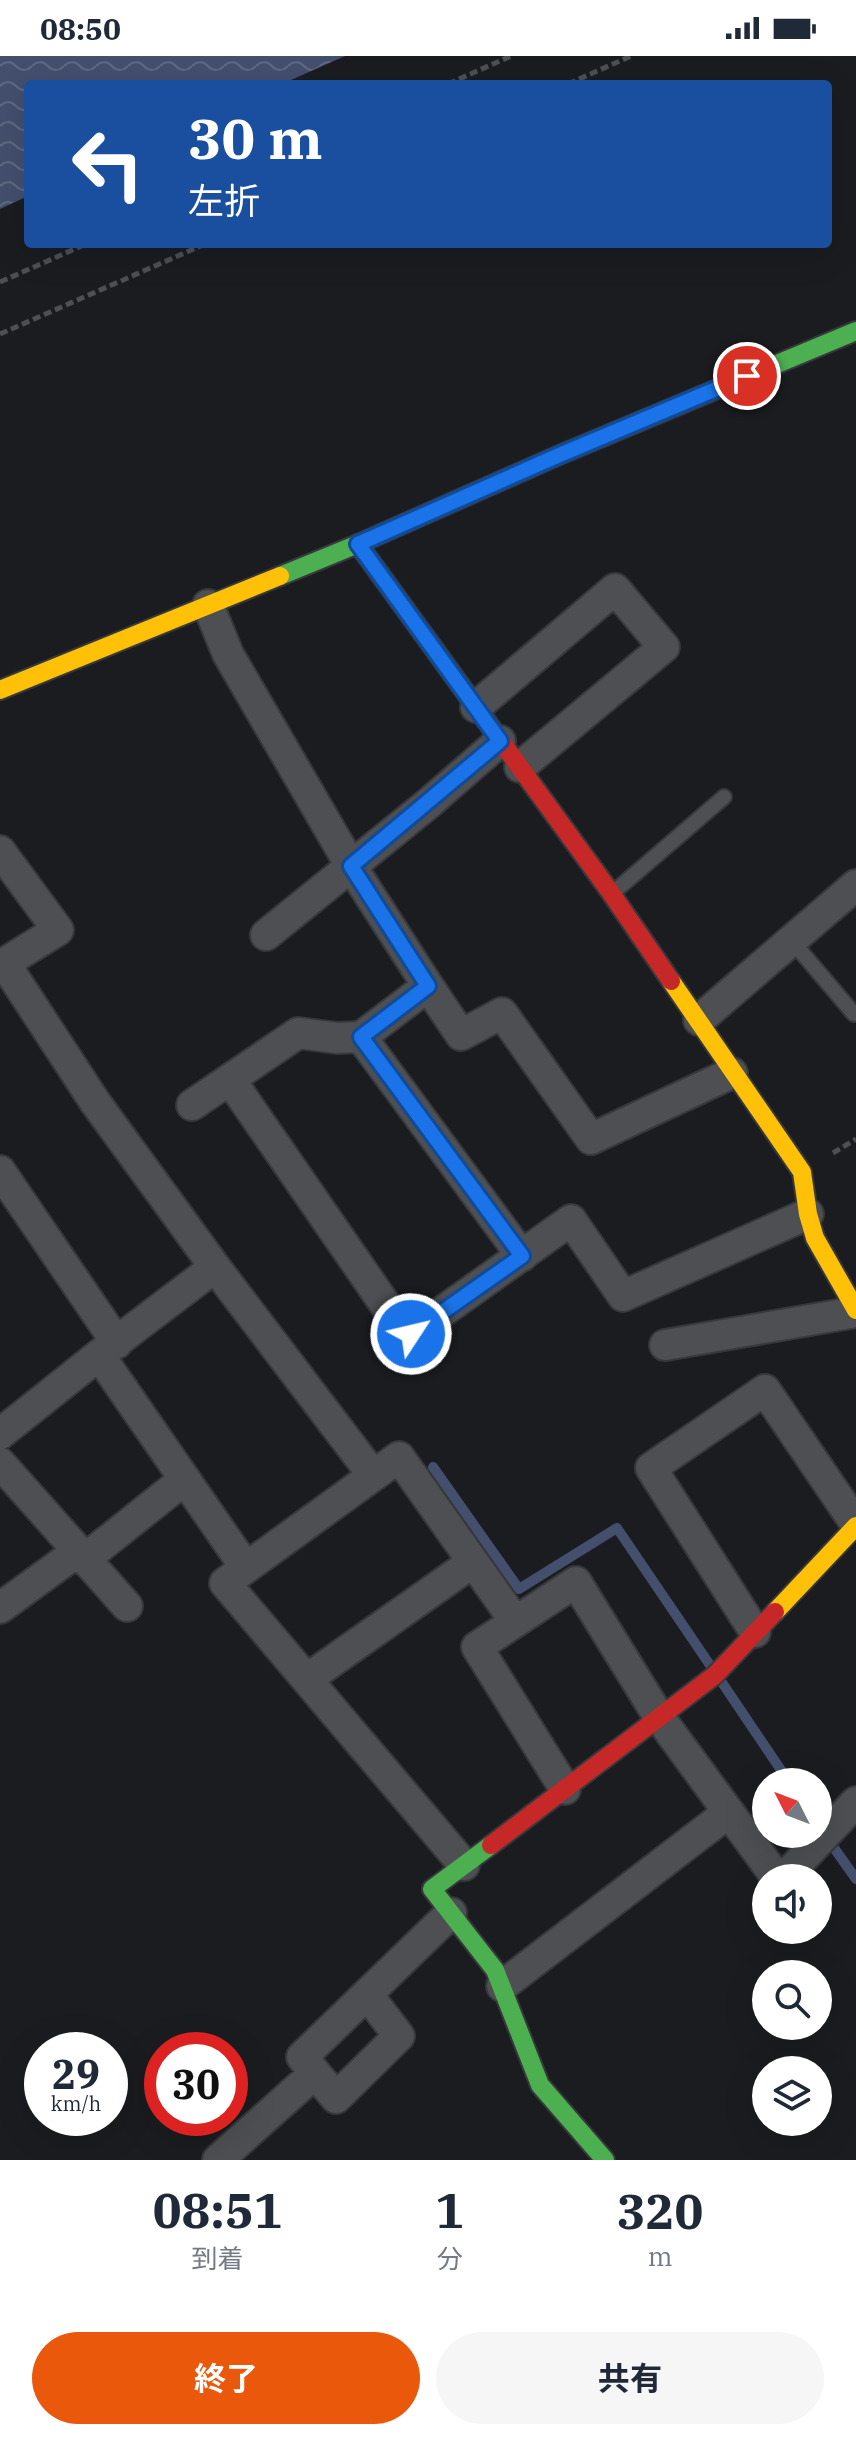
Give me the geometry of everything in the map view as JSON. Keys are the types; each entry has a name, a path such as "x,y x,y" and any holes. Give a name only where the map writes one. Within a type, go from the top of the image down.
{"street":[{"path":"0,690 358,544 557,456 856,331"},
{"path":"358,544 611,893 802,1172 815,1238 856,1311 665,1345"},
{"path":"476,707 615,589 664,647 520,767"},
{"path":"208,605 228,654 351,866 461,1035 502,1013 591,1139 732,1073"},
{"path":"266,935 500,741"},
{"path":"0,851 58,930 3,965 95,1102 373,1475"},
{"path":"699,1020 856,885"},
{"path":"192,1105 298,1033 337,1038 361,1037 428,986"},
{"path":"361,1037 522,1256"},
{"path":"231,1081 400,1326 411,1334 571,1220 623,1296 808,1214"},
{"path":"0,1171 185,1479 246,1568"},
{"path":"0,1434 215,1267"},
{"path":"605,2160 540,2085 495,1970 432,1889 715,1675 856,1525 765,1390 651,1468 755,1632"},
{"path":"464,1865 225,1583 399,1457 515,1621"},
{"path":"0,1463 127,1606"},
{"path":"0,1608 70,1557 86,1558 185,1479"},
{"path":"307,1679 473,1562"},
{"path":"565,1789 477,1647 576,1582 659,1717 767,1864"},
{"path":"797,1864 856,1802"},
{"path":"502,1986 729,1812"},
{"path":"367,1994 399,2036 336,2098 302,2057 367,1994 451,1913"},
{"path":"218,2160 315,2073"}],"lane":[{"path":"611,893 724,797"},
{"path":"792,941 854,1014"}],"path":[{"path":"457,80 511,56"},
{"path":"577,80 631,56"},
{"path":"0,282 77,248"},
{"path":"0,334 196,248"}],"water":[{"path":"0,56 345,56 291,80 24,80 24,198 0,209"}],"waterway":[{"path":"433,1467 519,1589 617,1528 712,1668"},
{"path":"721,1681 780,1768"},
{"path":"832,1845 856,1879"}],"traffic: fast":[{"path":"280,576 856,331"},
{"path":"491,1845 432,1889 495,1970 540,2085 605,2160"}],"traffic: slow":[{"path":"0,690 280,576"},
{"path":"671,981 802,1172 815,1238 856,1310"},
{"path":"775,1612 856,1526"}],"traffic: jam":[{"path":"358,544 611,893 671,981"},
{"path":"491,1845 715,1675 775,1612"}],"route":[{"path":"411,1334 522,1256 361,1037 428,986 351,866 500,741 358,544 747,376"}]}
